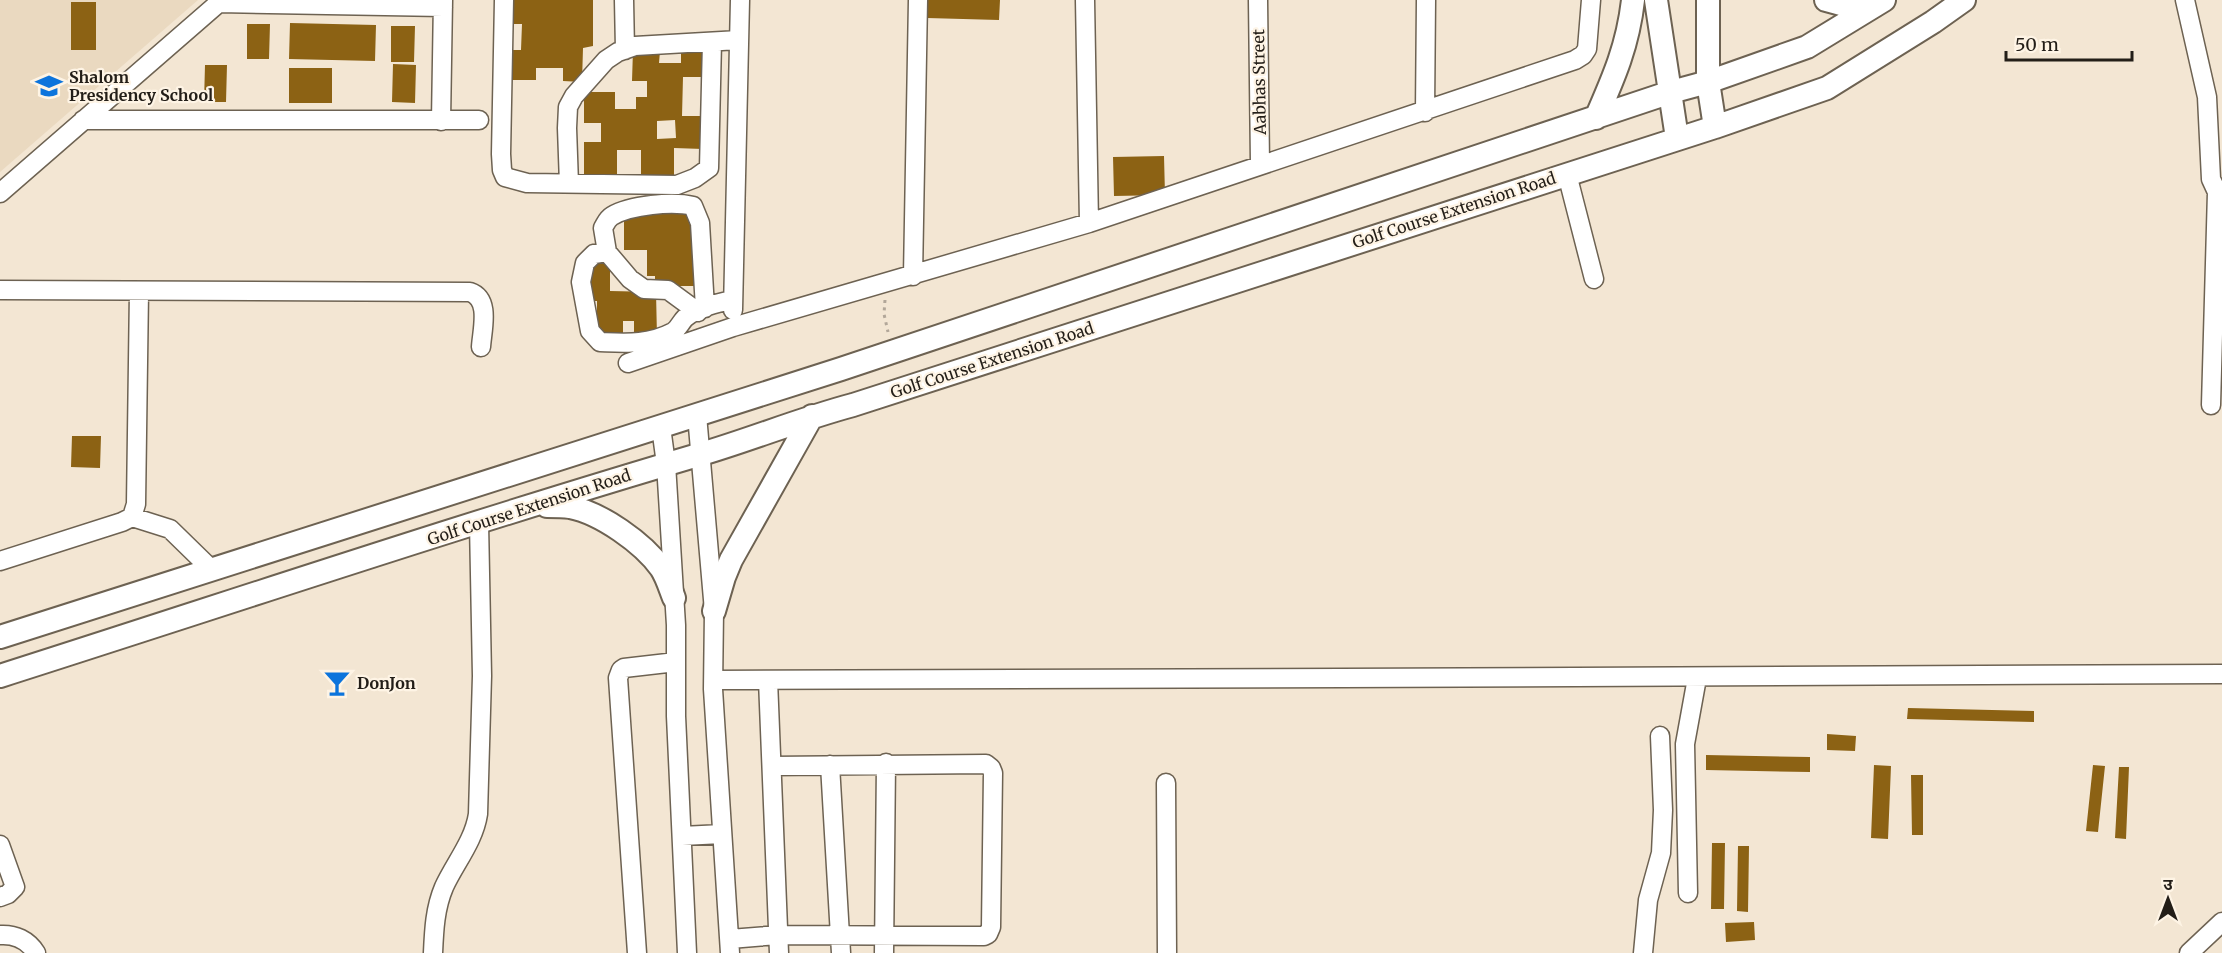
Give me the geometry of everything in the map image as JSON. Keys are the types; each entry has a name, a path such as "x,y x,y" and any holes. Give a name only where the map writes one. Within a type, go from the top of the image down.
{"main road":[{"path":"1596,118 1619,66 1633,0"},
{"path":"1656,0 1677,138"},
{"path":"1708,0 1708,82 1715,127"},
{"path":"1826,0 1848,6 1879,3"},
{"name":"Golf Course Extension Road","path":"0,676 700,455 812,416 853,405 1715,127 1827,88 1934,22 1964,0"},
{"path":"0,637 893,352 1671,92 1708,82 1807,47 1879,3"},
{"path":"714,611 731,560 812,416"},
{"path":"537,505 571,507 592,515 621,531 644,549 662,569 674,598"}],"street":[{"path":"504,0 502,170 505,177 526,183 677,185 695,178 710,168 712,42"},
{"path":"624,0 625,50"},
{"path":"733,327 740,0"},
{"path":"913,276 918,0"},
{"path":"1085,0 1089,223"},
{"name":"Aabhas Street","path":"1258,0 1260,164"},
{"path":"1425,112 1426,0"},
{"path":"628,363 733,327 1089,223 1575,60 1583,55 1589,40 1591,0"},
{"path":"2185,0 2203,72 2207,97 2211,179 2219,195 2211,405"},
{"path":"0,193 221,1 443,4 441,121"},
{"path":"568,184 568,107 574,96 606,60 636,46 739,40"},
{"path":"83,120 479,120"},
{"path":"1567,174 1594,279"},
{"path":"681,203 693,206 700,223 701,310 668,291 644,289 630,279 607,252 603,228 609,218 627,209 681,203"},
{"path":"607,252 594,254 585,263 581,282 590,331 600,342 641,344 675,331 686,317 714,304 733,300"},
{"path":"0,290 470,292 478,294 482,301 481,347"},
{"path":"132,517 135,504 139,291"},
{"path":"697,415 714,611 713,680 730,946 885,945 988,934 991,927 993,773 986,764 886,763 772,766"},
{"path":"661,427 666,464 674,598 676,716 687,953"},
{"path":"0,561 132,517 170,529 212,570"},
{"path":"434,953 437,908 444,888 472,836 478,814 482,676 479,523"},
{"path":"637,953 618,678 624,668 676,662"},
{"path":"713,680 1697,678 2222,674"},
{"path":"1688,892 1685,744 1697,678"},
{"path":"768,680 778,944"},
{"path":"1643,953 1648,900 1660,853 1663,810 1660,736"},
{"path":"885,945 886,763"},
{"path":"830,765 840,944"},
{"path":"1166,783 1167,953"},
{"path":"682,836 722,834"},
{"path":"0,845 15,887 8,894 0,897"},
{"path":"2189,953 2222,922"},
{"path":"0,935 18,937 28,942 36,953"}],"path":[{"path":"886,284 884,314 893,352"}],"shaded area":[{"name":"Shalom Presidency School","path":"0,0 198,0 0,172"}],"building":[{"path":"508,0 593,0 593,46 583,48 582,82 563,81 563,68 536,68 536,80 506,80 507,50 521,50 522,24 507,24"},
{"path":"928,0 1000,0 999,20 927,18"},
{"path":"71,2 96,2 96,50 71,50"},
{"path":"290,23 376,25 375,61 289,59"},
{"path":"247,24 270,24 269,59 247,59"},
{"path":"391,26 415,26 414,62 391,62"},
{"path":"633,50 660,51 659,63 681,63 681,51 704,51 704,77 683,77 682,116 703,116 703,149 674,148 674,180 641,179 641,150 617,150 617,179 584,179 584,142 601,142 601,123 584,123 584,92 615,92 615,109 636,109 636,97 647,97 647,81 632,81","holes":["675,120 676,138 657,139 657,121"]},
{"path":"393,64 416,65 415,103 392,102"},
{"path":"205,65 227,65 226,102 204,102"},
{"path":"289,68 332,68 332,103 289,103"},
{"path":"1164,156 1165,195 1114,196 1113,157"},
{"path":"624,214 694,214 694,286 655,286 655,276 647,276 647,250 624,250"},
{"path":"610,263 610,291 656,292 657,337 634,336 634,321 623,321 623,336 597,335 597,301 587,301 588,264"},
{"path":"72,436 101,436 100,468 71,467"},
{"path":"1908,708 2034,711 2034,722 1907,719"},
{"path":"1827,734 1856,736 1855,751 1827,750"},
{"path":"1706,755 1810,757 1810,772 1706,770"},
{"path":"1874,765 1891,766 1888,839 1871,838"},
{"path":"2093,765 2105,766 2098,832 2086,831"},
{"path":"2119,767 2129,767 2126,839 2115,838"},
{"path":"1911,775 1923,775 1923,835 1912,835"},
{"path":"1712,843 1725,843 1724,909 1711,909"},
{"path":"1738,846 1749,846 1748,912 1737,911"},
{"path":"1754,922 1755,940 1726,942 1725,923"}],"place":[{"name":"Shalom Presidency School","path":"49,86"},
{"name":"DonJon","path":"337,683"}]}
